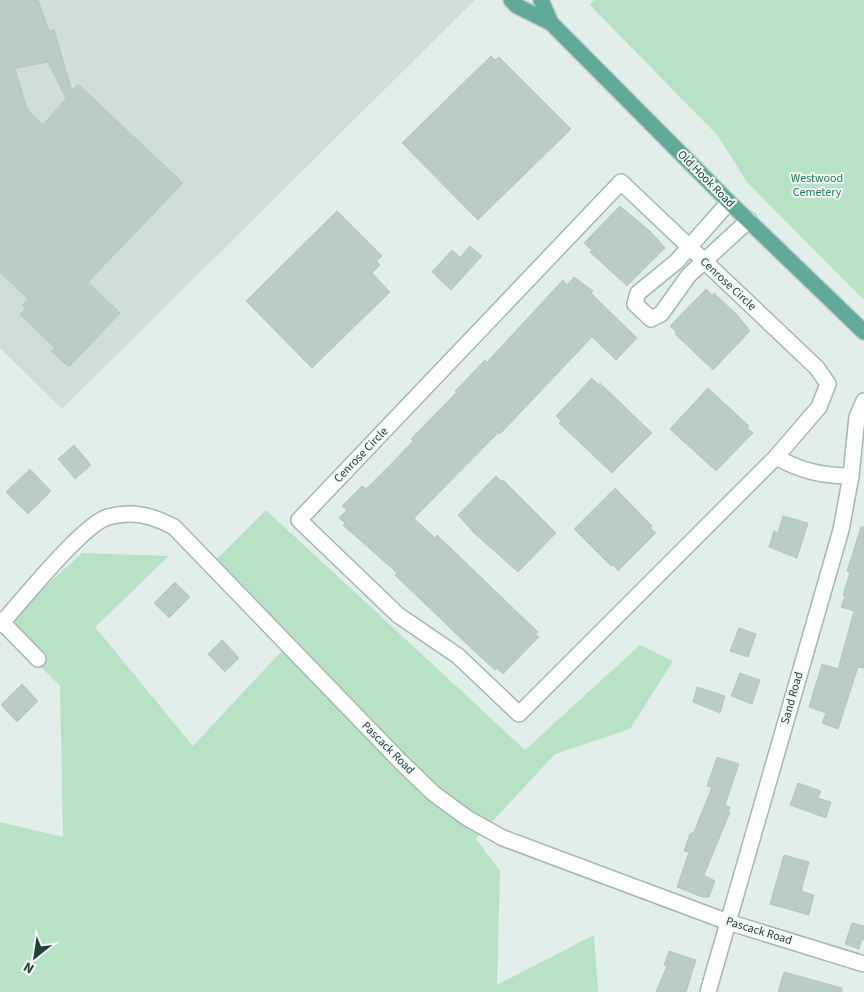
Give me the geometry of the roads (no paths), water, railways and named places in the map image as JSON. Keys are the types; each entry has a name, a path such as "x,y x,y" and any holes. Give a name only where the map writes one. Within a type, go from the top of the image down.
{"main road":[{"name":"Old Hook Road","path":"511,0 517,6 551,23 729,202 864,332"},
{"name":"Old Hook Road","path":"541,0 551,23"}],"street":[{"name":"Cenrose Circle","path":"620,182 704,261 817,368 828,384 819,408 776,457 519,714 458,656 398,616 299,520 620,182"},
{"path":"729,202 676,262 638,293 635,304 651,319 661,314 689,276 749,220"},
{"name":"Sand Road","path":"708,992 840,530 851,476 857,417 864,401"},
{"path":"776,457 795,468 825,476 851,476"},
{"name":"Pascack Road","path":"1,622 86,530 106,517 129,513 152,516 174,528 398,760 433,793 467,818 503,838 728,922 864,964"},
{"path":"1,622 38,659"}],"park label":[{"name":"Westwood Cemetery","path":"817,185"}]}
